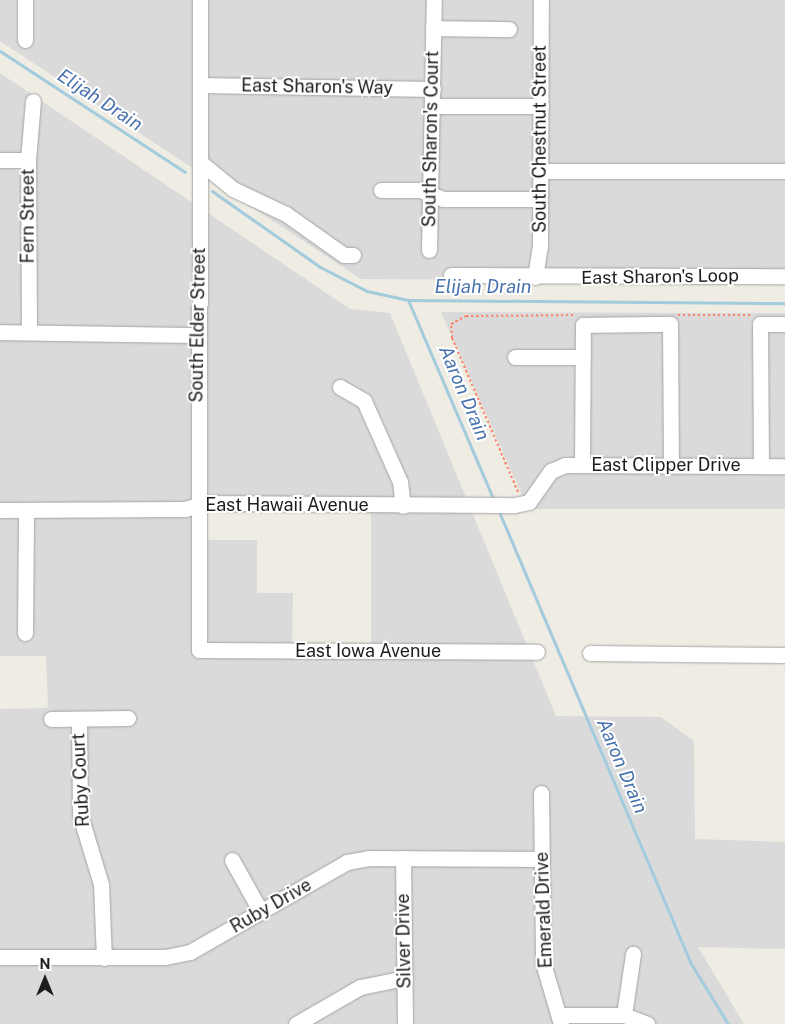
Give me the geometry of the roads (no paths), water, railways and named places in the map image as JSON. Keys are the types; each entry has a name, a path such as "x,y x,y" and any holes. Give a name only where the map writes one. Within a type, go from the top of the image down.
{"street":[{"path":"25,0 26,40"},
{"name":"South Elder Street","path":"198,650 200,0"},
{"name":"South Sharon's Court","path":"429,250 434,0"},
{"name":"South Chestnut Street","path":"535,277 541,171 542,0"},
{"name":"South Sharon's Court","path":"433,28 509,29"},
{"name":"East Sharon's Way","path":"200,85 433,89"},
{"name":"Fern Street","path":"29,332 28,160 33,101"},
{"path":"433,106 541,106"},
{"path":"0,160 28,160"},
{"path":"200,162 233,189 286,214 344,255 354,255"},
{"path":"541,171 785,171"},
{"path":"381,190 431,194 443,199 540,199"},
{"name":"East Sharon's Loop","path":"451,275 535,277 785,276"},
{"path":"582,465 583,325 670,324 671,465"},
{"name":"East Clipper Drive","path":"514,505 529,502 551,471 565,465 761,466 760,324 785,324"},
{"path":"0,332 199,335"},
{"path":"515,357 583,357"},
{"path":"340,387 364,401 400,482 402,506"},
{"path":"761,466 785,466"},
{"name":"East Hawaii Avenue","path":"0,510 26,512 185,509 197,505 514,505"},
{"path":"25,633 26,512"},
{"name":"East Iowa Avenue","path":"198,650 537,652"},
{"path":"590,653 785,655"},
{"name":"Ruby Court","path":"51,720 128,718"},
{"name":"Ruby Court","path":"78,719 80,815 101,884 104,958"},
{"name":"Emerald Drive","path":"541,793 543,963 561,1019"},
{"name":"Ruby Drive","path":"0,957 165,957 190,952 347,862 403,858 542,859"},
{"name":"Silver Drive","path":"403,858 405,1024"},
{"path":"232,860 261,912"},
{"path":"624,1015 634,954"},
{"path":"296,1024 360,987 405,978"},
{"path":"561,1019 624,1015 647,1024"}],"waterway":[{"name":"Elijah Drain","path":"0,51 185,172"},
{"name":"Elijah Drain","path":"212,191 320,267 367,291 408,300 785,303"},
{"name":"Aaron Drain","path":"408,300 493,498"},
{"name":"Aaron Drain","path":"500,514 690,962 728,1024"}]}
